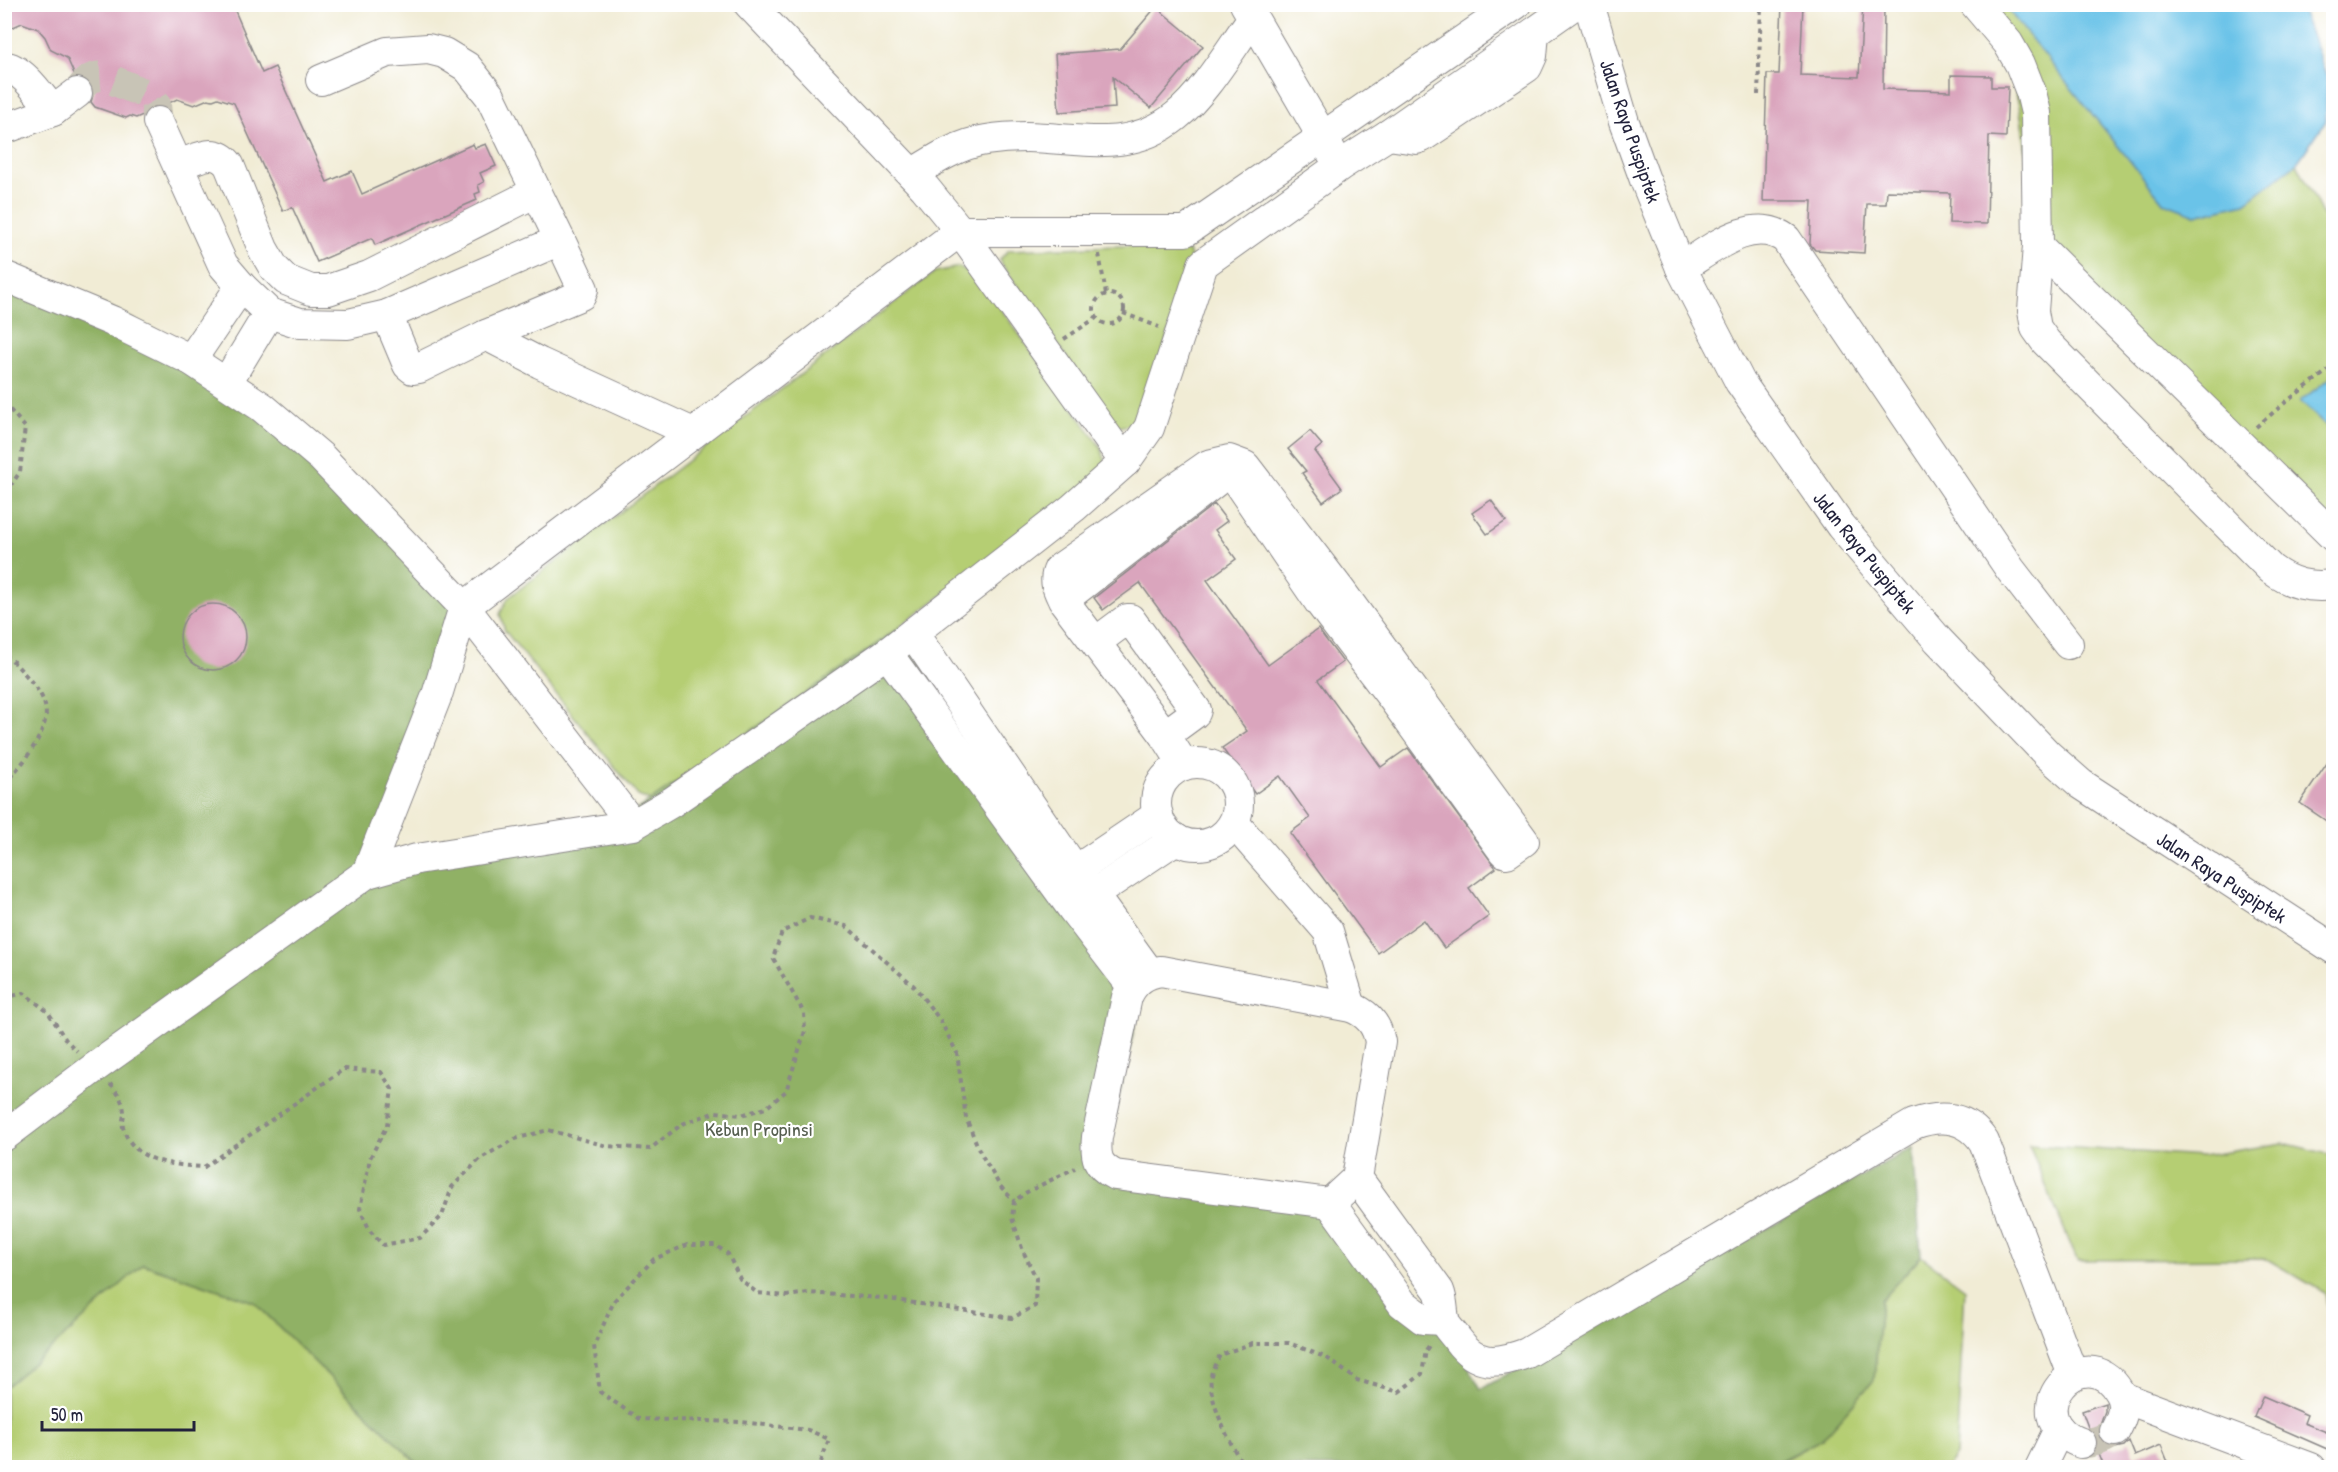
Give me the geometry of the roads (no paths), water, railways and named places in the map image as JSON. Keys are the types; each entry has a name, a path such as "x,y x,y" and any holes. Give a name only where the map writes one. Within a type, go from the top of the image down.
{"street":[{"path":"749,4 912,174 960,231 1125,462"},
{"path":"367,873 437,695 464,607 960,231 1186,231 1516,4"},
{"path":"4,1136 94,1068 367,873 417,859 633,825 672,802 888,653 1073,508 1125,462 1149,428 1203,264 1341,165 1388,135 1416,139 1422,137 1527,67 1532,56 1534,33 1575,4"},
{"name":"Jalan Raya Puspiptek","path":"1589,4 1624,122 1645,180 1682,268 1740,382 1824,504 1938,640 2048,756 2094,794 2334,950"},
{"path":"1975,4 2008,43 2020,64 2036,113 2038,246 2033,311 2036,328 2046,342 2271,569 2295,583 2319,587 2334,585"},
{"path":"912,174 944,154 983,140 1026,137 1093,143 1116,141 1147,133 1176,116 1198,93 1249,12 1322,138 1341,165"},
{"path":"321,80 387,52 428,49 444,53 467,67 490,96 583,289 581,295 413,369 408,365 387,315"},
{"path":"4,67 14,68 21,74 53,111"},
{"path":"4,129 53,111 76,93"},
{"path":"158,122 232,275 269,313 300,323 348,324 387,315 560,240"},
{"path":"178,165 213,154 222,156 229,165 263,249 274,268 286,280 311,290 328,290 369,276 536,192"},
{"path":"1682,268 1738,234 1762,230 1781,235 1786,239 2010,569 2068,644"},
{"path":"1186,231 1203,264"},
{"path":"2038,246 2334,537"},
{"path":"191,360 232,275 263,249"},
{"path":"4,276 112,321 191,360 262,407 321,457 464,607 633,825"},
{"path":"227,382 269,313"},
{"path":"486,336 693,433"},
{"path":"1184,765 1165,735 1063,600 1056,586 1056,577 1059,569 1229,460 1245,466 1330,597 1484,805"},
{"path":"1096,642 1130,619 1196,710 1165,735"},
{"path":"913,633 1065,877"},
{"path":"888,653 1065,877 1140,979"},
{"path":"1207,764 1227,776 1238,796 1234,823 1222,837 1211,843 1187,844 1176,839 1164,828 1158,815 1156,803 1164,780 1184,765 1207,764"},
{"path":"1065,877 1158,815"},
{"path":"1234,823 1328,931 1351,1007"},
{"path":"1082,901 1176,839"},
{"path":"1330,1203 1357,1178 1380,1042 1378,1032 1370,1019 1362,1011 1351,1007 1161,971 1140,979 1127,997 1097,1137 1097,1157 1104,1170 1115,1175 1330,1203 1402,1303 1423,1319 1445,1323"},
{"path":"1357,1178 1439,1292 1444,1306 1445,1323 1466,1352 1480,1360 1495,1362 1527,1353 1914,1124 1946,1117 1969,1126 1984,1142 2073,1375"},
{"path":"2040,1467 2070,1436 2052,1414 2053,1398 2060,1384 2073,1375 2088,1372 2102,1375 2114,1384 2122,1397 2123,1409 2121,1420 2115,1431"},
{"path":"2122,1397 2311,1467"}],"water":[{"path":"2004,5 2300,5 2327,77 2326,121 2297,163 2245,203 2196,215 2164,203"},
{"path":"2333,376 2333,432 2300,401"}],"tunnel":[{"path":"77,93 91,79 103,76 151,96 156,105 158,122"},
{"path":"2081,1443 2099,1440 2115,1431"}],"park label":[{"name":"Kebun Propinsi","path":"759,1128"}]}
